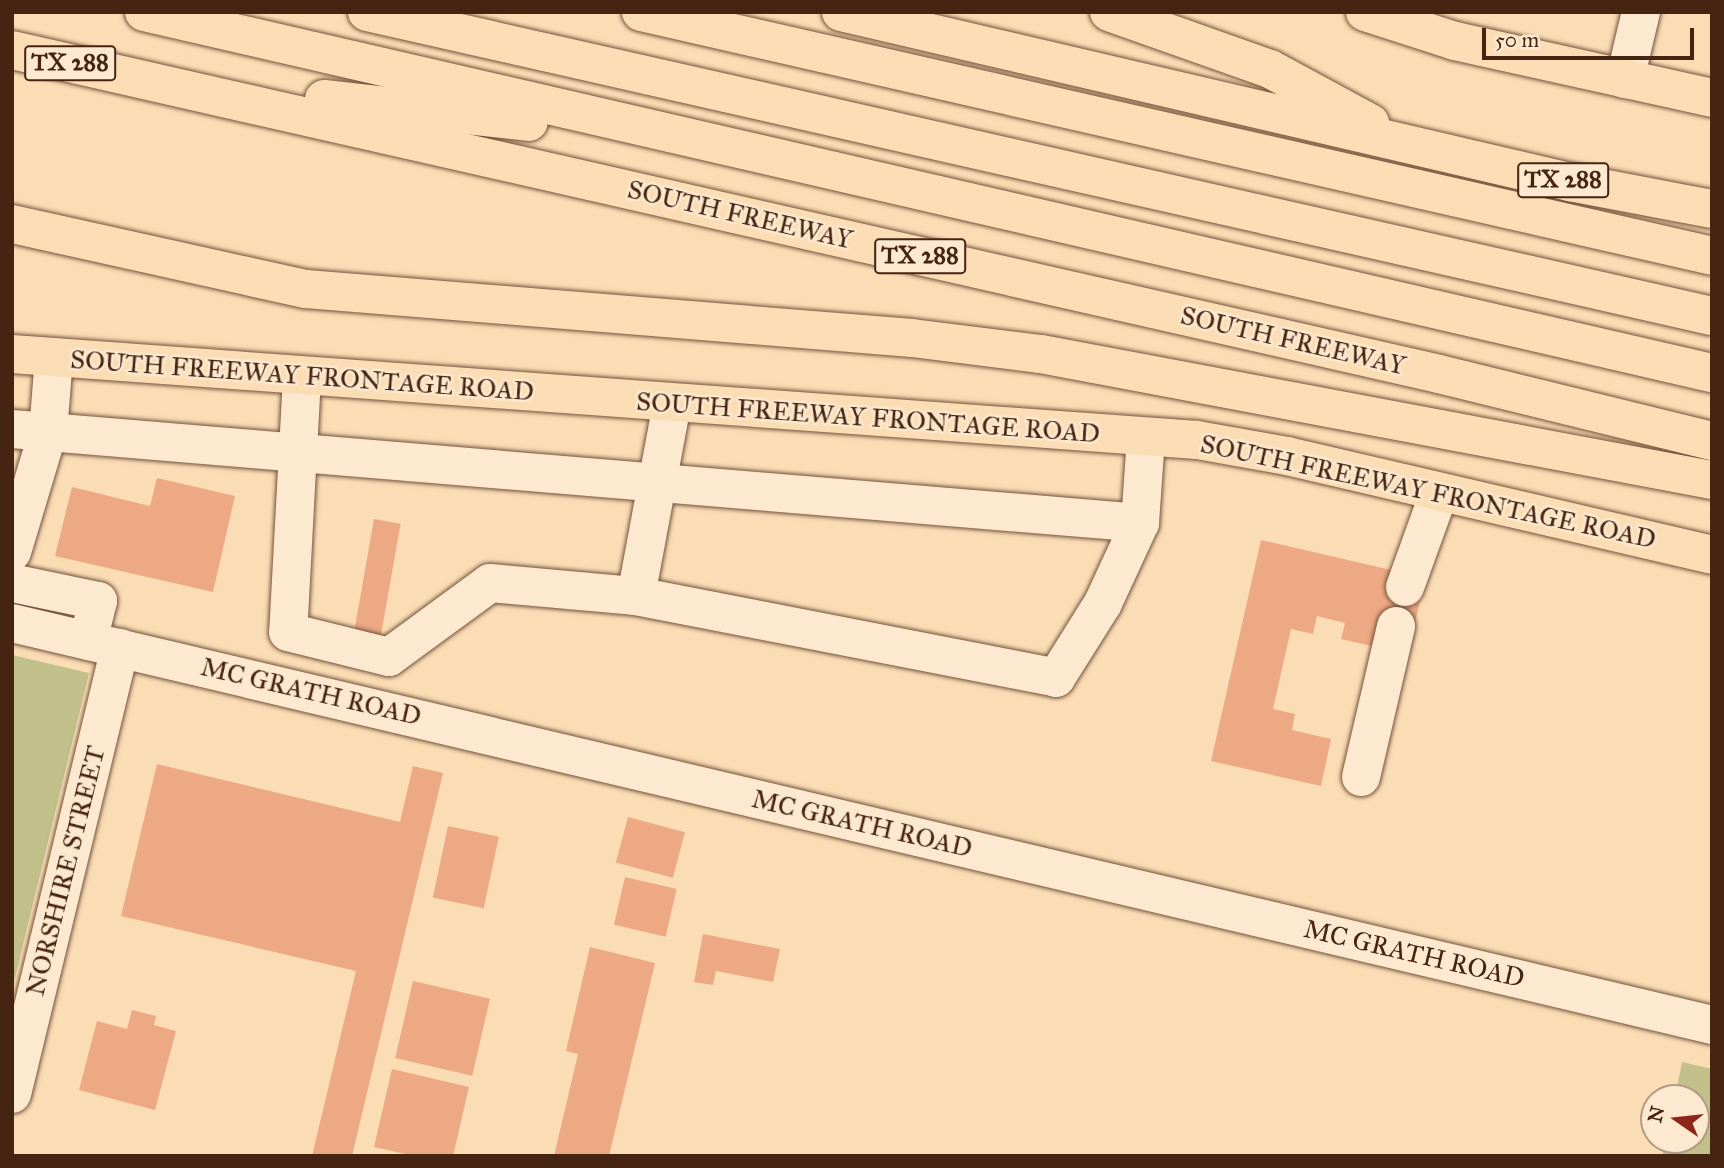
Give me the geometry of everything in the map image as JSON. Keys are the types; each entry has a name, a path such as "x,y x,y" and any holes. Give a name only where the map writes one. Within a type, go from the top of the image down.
{"main road":[{"path":"144,12 1712,373"},
{"path":"367,12 1712,316"},
{"path":"641,12 1712,256"},
{"name":"TX 288","path":"841,12 1415,147 1712,209"},
{"path":"1109,12 1270,69 1415,147"},
{"path":"1364,12 1455,41 1712,98"},
{"name":"SOUTH FREEWAY","path":"12,50 1426,371 1712,441"},
{"path":"127,76 720,145"},
{"path":"12,224 306,289 912,338 1041,354 1712,480"},
{"name":"SOUTH FREEWAY FRONTAGE ROAD","path":"12,354 672,404 1198,440 1287,456 1712,555"}],"street":[{"path":"1625,79 1641,12"},
{"path":"12,552 30,430 54,357"},
{"path":"302,377 295,450 288,632 389,657 490,583 636,596 1056,678 1102,603 1140,523 1146,437"},
{"path":"636,596 661,482 672,404"},
{"path":"30,430 295,450 1140,523"},
{"path":"1405,587 1439,493"},
{"name":"NORSHIRE STREET","path":"12,583 98,601 104,644 12,1094"},
{"name":"MC GRATH ROAD","path":"12,623 1712,1026"},
{"path":"1361,776 1396,626"}],"shaded area":[{"path":"12,655 89,673 12,990"},
{"path":"1682,1062 1712,1069 1712,1156 1662,1156 1710,1154 1710,1084 1678,1084"}],"building":[{"path":"157,478 235,496 213,592 55,556 72,487 150,506"},
{"path":"374,519 401,524 381,637 354,632"},
{"path":"1261,540 1391,570 1422,592 1414,627 1372,646 1341,639 1345,623 1317,616 1313,634 1291,629 1273,709 1295,714 1292,730 1331,739 1321,786 1211,761"},
{"path":"157,764 400,822 413,766 443,773 352,1156 312,1156 356,971 121,916"},
{"path":"628,817 685,832 673,878 616,862"},
{"path":"448,826 499,837 484,908 433,897"},
{"path":"625,877 677,889 666,937 614,925"},
{"path":"703,934 780,949 773,982 716,971 713,985 694,982"},
{"path":"590,947 655,963 609,1156 554,1156 578,1054 566,1051"},
{"path":"413,981 490,999 472,1076 395,1058"},
{"path":"132,1010 156,1016 154,1025 176,1031 155,1110 79,1090 97,1021 127,1029"},
{"path":"392,1069 469,1087 453,1156 414,1156 374,1147"}]}
